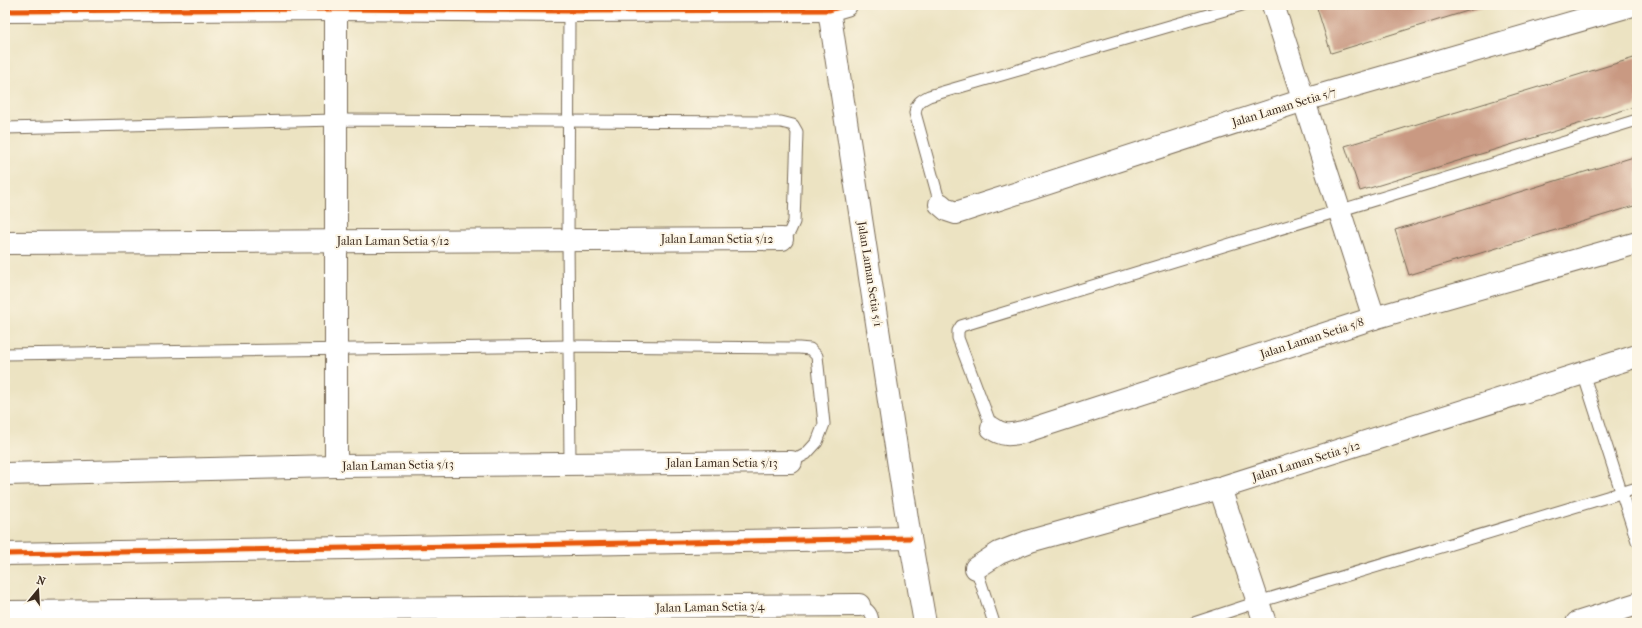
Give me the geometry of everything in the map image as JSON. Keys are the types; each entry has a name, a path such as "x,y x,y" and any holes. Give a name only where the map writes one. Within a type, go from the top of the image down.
{"street":[{"path":"1272,5 1374,318"},
{"name":"Jalan Laman Setia 5/7","path":"940,204 947,210 956,213 1304,100 1633,5"},
{"path":"336,7 336,466"},
{"path":"5,12 336,7 569,11 838,8"},
{"name":"Jalan Laman Setia 5/1","path":"838,8 910,538 925,623"},
{"name":"Jalan Laman Setia 5/12","path":"5,243 782,239"},
{"name":"Jalan Laman Setia 5/8","path":"992,428 998,433 1009,436 1023,432 1374,318 1637,243"},
{"name":"Jalan Laman Setia 3/12","path":"976,568 999,552 1030,541 1220,488 1637,356"},
{"name":"Jalan Laman Setia 5/13","path":"5,474 336,466 791,462"},
{"path":"1220,488 1265,623"},
{"path":"5,554 910,538"},
{"path":"1577,623 1637,604"},
{"name":"Jalan Laman Setia 3/4","path":"6,613 312,616 629,615 860,605"}],"lane":[{"path":"940,204 915,112 916,106 921,100 937,94 1242,5"},
{"path":"569,11 570,121 568,240 570,463"},
{"path":"5,128 337,120 781,122 793,125 797,132 794,222 790,231 782,239"},
{"path":"992,428 958,338 958,331 961,326 1637,120"},
{"path":"5,354 570,346 810,349 817,356 824,424 817,442 806,454 791,462"},
{"path":"1583,374 1637,541"},
{"path":"1194,623 1258,602 1637,488"},
{"path":"976,568 994,623"},
{"path":"860,605 868,608 873,618 873,623"}],"building":[{"path":"1327,5 1487,5 1331,53 1317,8"},
{"path":"1637,57 1637,106 1360,191 1345,146"},
{"path":"1637,156 1637,205 1409,275 1395,230"}],"cycle path":[{"path":"5,11 336,9 569,11 829,10 846,5"},
{"path":"5,554 910,538"}]}
